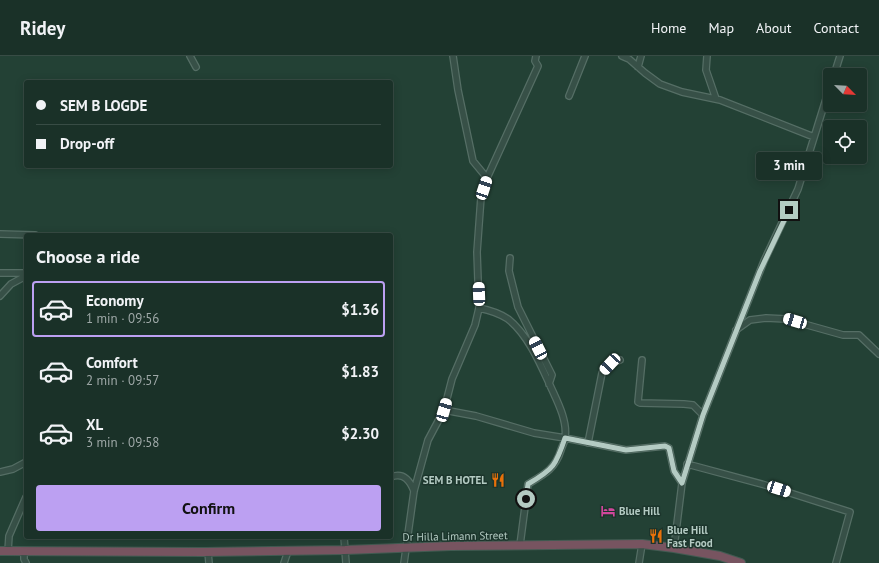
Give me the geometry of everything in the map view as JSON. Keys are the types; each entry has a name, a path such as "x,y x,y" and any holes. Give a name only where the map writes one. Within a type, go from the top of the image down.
{"highway":[{"name":"Dr Hilla Limann Street","path":"4,551 208,552 520,545 642,544 720,556 741,563"}],"street":[{"path":"190,56 196,67"},
{"path":"451,56 473,161 487,178"},
{"path":"404,563 414,491 428,440 444,410 452,379 475,324 479,308 477,252 481,197 487,178 538,66 535,61 536,56"},
{"path":"569,96 586,56"},
{"path":"622,56 629,59 660,84 682,92 716,99 814,136"},
{"path":"638,67 641,56"},
{"path":"708,56 706,70 716,99"},
{"path":"836,68 840,56"},
{"path":"674,548 682,483 703,415 764,261 798,189 823,108"},
{"path":"0,234 24,235"},
{"path":"510,258 509,271 518,307 552,375 549,384"},
{"path":"0,273 24,274"},
{"path":"0,296 11,284 24,277"},
{"path":"479,308 495,312 508,319 519,331 537,356 558,402 563,417 565,438 557,461 545,474 528,484 520,545"},
{"path":"736,330 750,320 786,318 843,335 859,335 879,354"},
{"path":"588,443 602,373 610,364 620,360"},
{"path":"642,360 638,402 693,405 703,415"},
{"path":"444,410 476,416 534,433 626,450 665,446 669,448 674,471 682,483"},
{"path":"0,472 13,469 24,463"},
{"path":"687,464 765,485 850,512 836,563"},
{"path":"393,476 403,476 410,481 414,491"},
{"path":"4,551 24,502"},
{"path":"344,539 346,563"},
{"path":"639,563 642,544"},
{"path":"24,551 24,559 26,563"},
{"path":"284,563 288,551"},
{"path":"208,552 208,563"}],"place":[{"name":"SEM B HOTEL","path":"498,480"},
{"name":"Blue Hill","path":"608,511"},
{"name":"Blue Hill Fast Food","path":"656,536"}],"route":[{"path":"526,499 528,484 545,474 557,461 565,438 626,450 665,446 669,448 674,471 682,483 703,415 751,292 764,261 789,210"}]}
